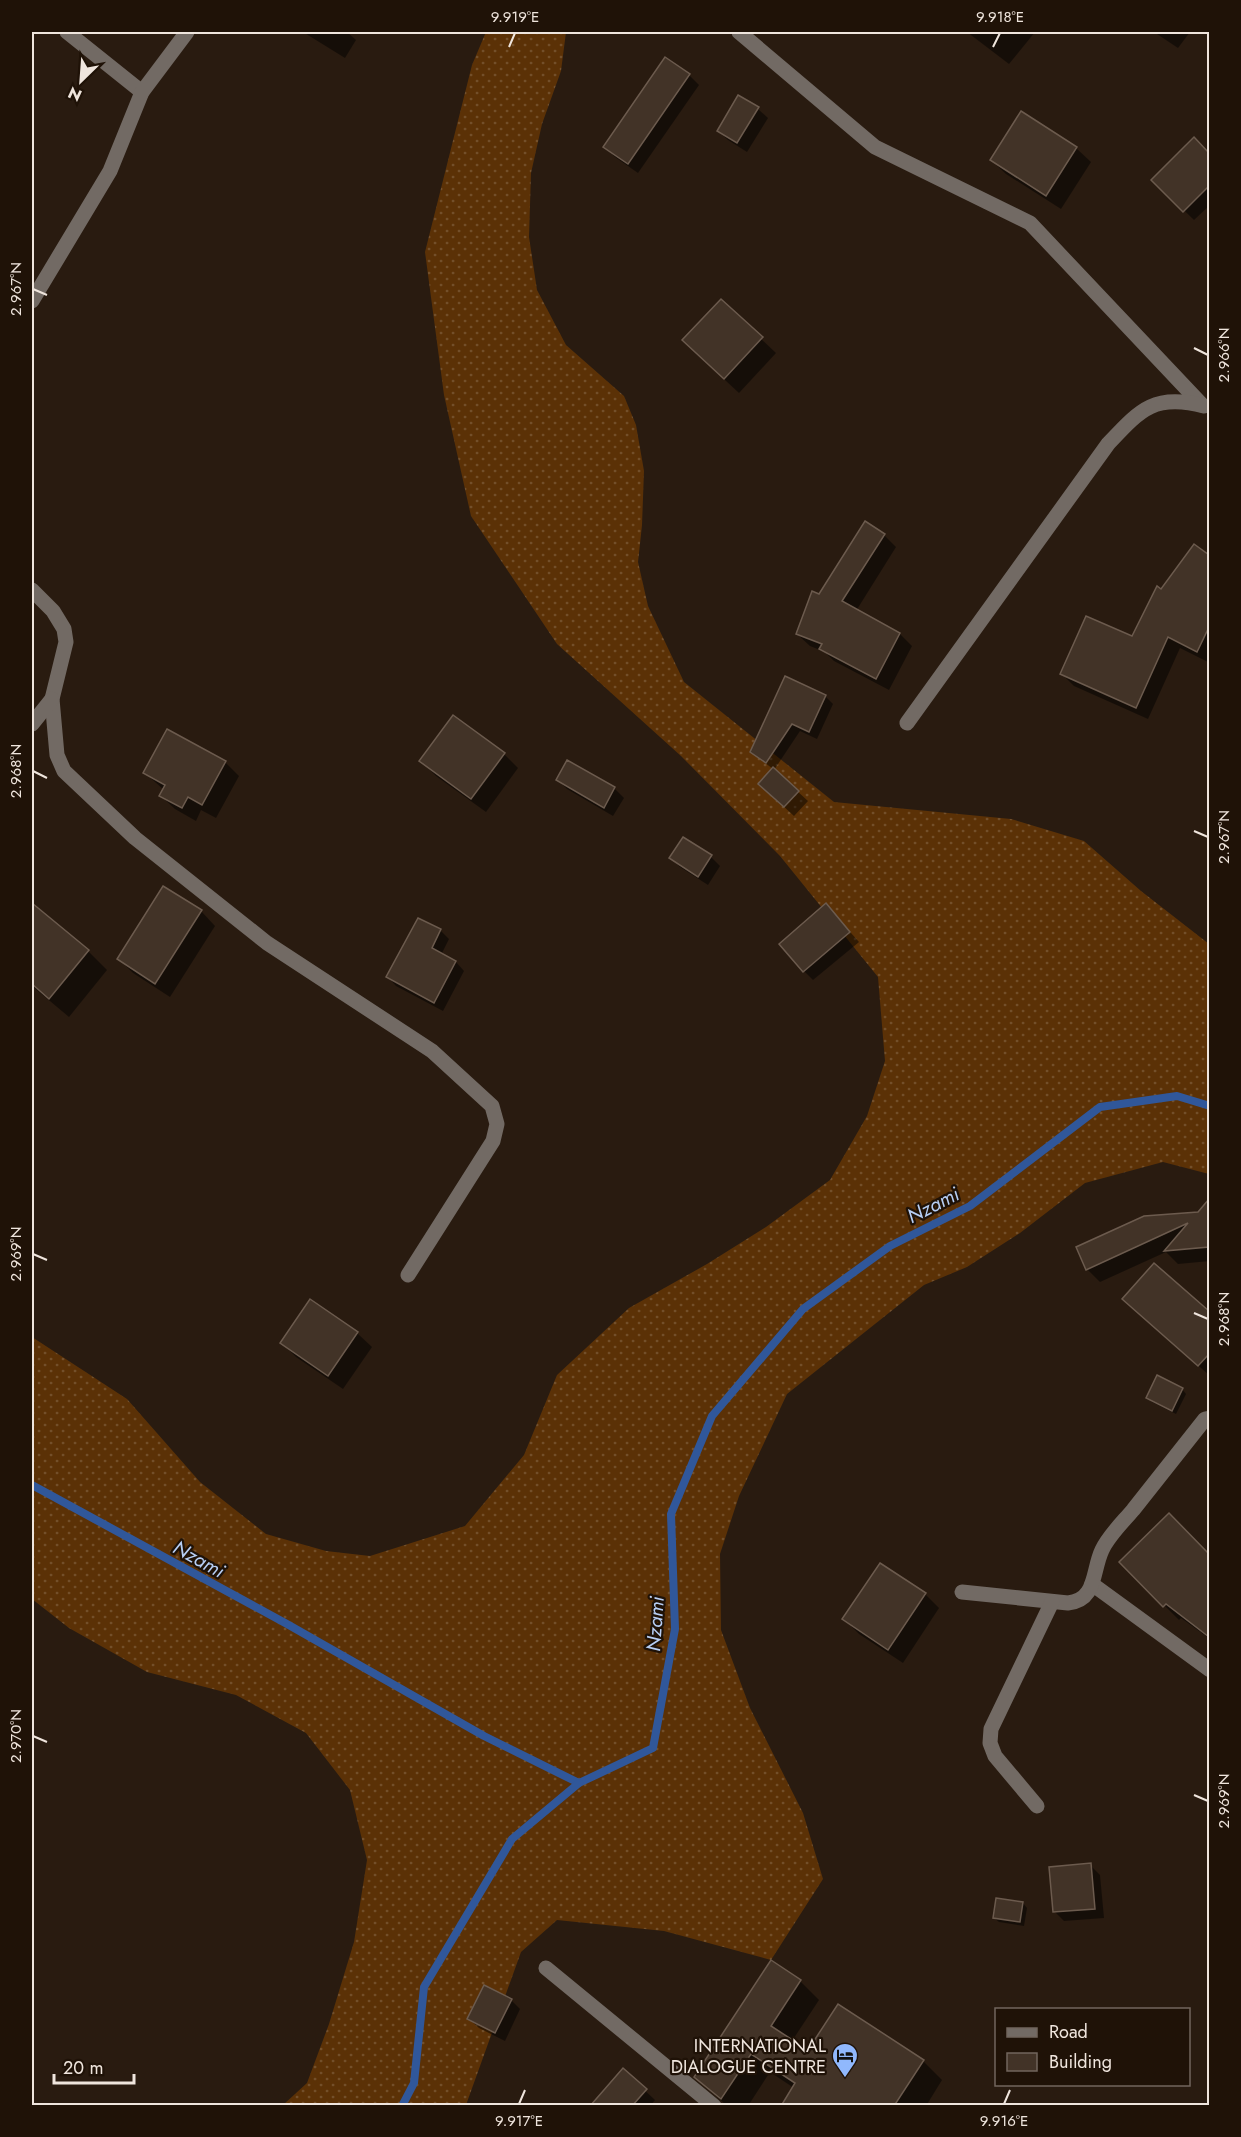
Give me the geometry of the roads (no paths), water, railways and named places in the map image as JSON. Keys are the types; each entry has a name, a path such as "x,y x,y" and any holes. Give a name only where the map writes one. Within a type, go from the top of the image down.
{"street":[{"path":"67,32 142,92"},
{"path":"32,301 110,171 142,92 187,32"},
{"path":"739,32 875,147 1030,223 1206,407"},
{"path":"907,723 1108,444 1135,415 1153,405 1175,402 1206,407"},
{"path":"32,590 53,610 64,629 66,642 52,699 57,755 64,771 135,838 267,943 432,1051 492,1106 497,1124 493,1141 408,1275"},
{"path":"32,724 52,699"},
{"path":"962,1592 1052,1602 1078,1602 1085,1598 1092,1584 1103,1548 1205,1419 1209,1418"},
{"path":"1092,1584 1209,1670"},
{"path":"1037,1806 995,1756 990,1743 991,1729 1052,1602"},
{"path":"546,1968 714,2106"}],"waterway":[{"name":"Nzami","path":"32,1485 287,1624 484,1736 579,1783 653,1748 675,1629 671,1514 712,1416 803,1309 890,1246 970,1206 1100,1107 1177,1096 1210,1106"},
{"path":"402,2106 414,2083 424,1987 512,1839 579,1783"}],"place":[{"name":"INTERNATIONAL DIALOGUE CENTRE","path":"845,2079"}]}
